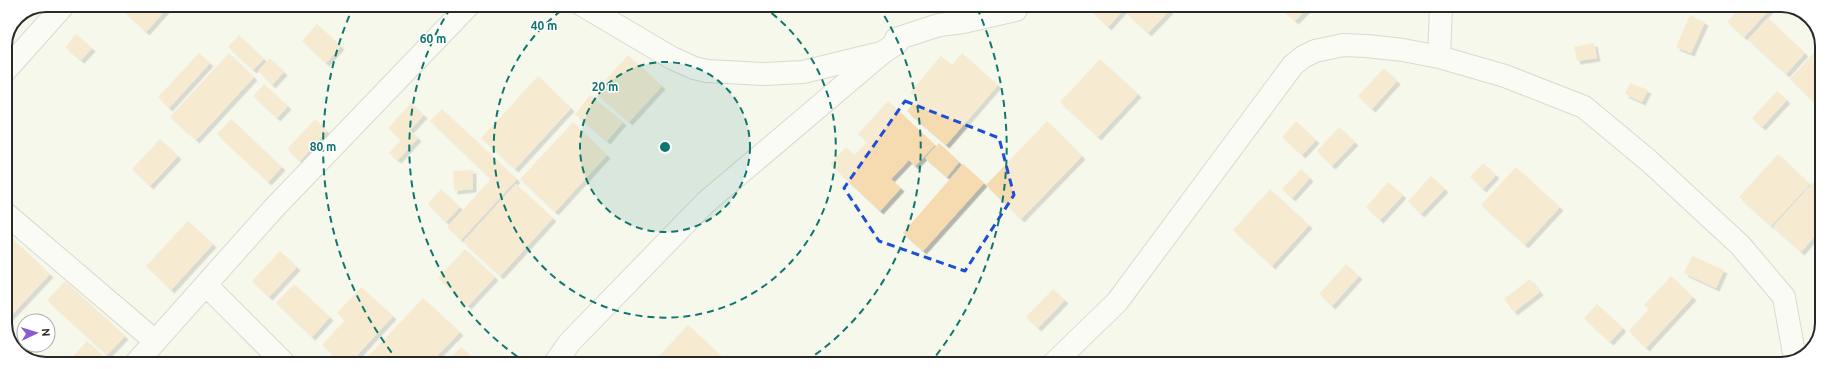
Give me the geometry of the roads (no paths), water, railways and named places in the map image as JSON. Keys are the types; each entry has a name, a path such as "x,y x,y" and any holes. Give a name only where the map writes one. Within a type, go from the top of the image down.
{"street":[{"path":"12,63 58,12"},
{"path":"141,357 274,208 462,12"},
{"path":"594,12 672,58 694,68 707,71 764,74 803,72 882,53"},
{"path":"560,357 570,342 705,203 882,53 897,43 896,40 939,25 963,22 1007,12"},
{"path":"1439,57 1441,12"},
{"path":"1060,357 1117,302 1293,65 1303,57 1315,51 1343,45 1403,50 1439,57 1505,76 1584,107 1649,161 1740,245 1784,297 1794,354"},
{"path":"12,219 155,341"},
{"path":"206,285 278,357"}]}
